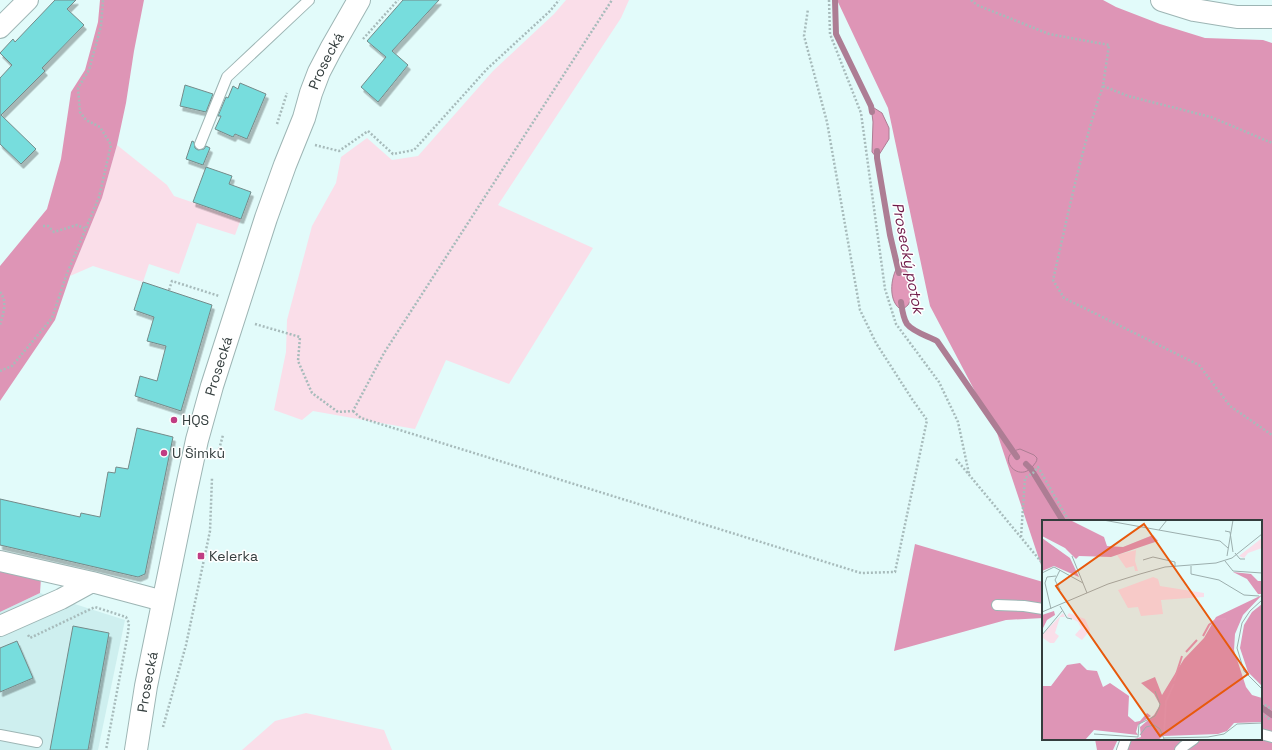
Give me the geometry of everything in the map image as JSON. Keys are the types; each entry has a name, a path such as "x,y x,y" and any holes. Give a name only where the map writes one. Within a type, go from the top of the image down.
{"main road":[{"name":"Prosecká","path":"136,750 146,686 163,602 197,440 212,386 259,240 285,165 304,118 319,72 330,49 359,0"},
{"path":"1162,0 1194,10 1237,17 1272,17"}],"street":[{"path":"0,28 28,0"},
{"path":"0,561 92,582 163,602"},
{"path":"0,626 61,599 92,582"}],"lane":[{"path":"200,144 227,77 309,0"},
{"path":"997,605 1024,606 1042,609"},
{"path":"1262,734 1272,737"},
{"path":"0,735 37,742"},
{"path":"1122,750 1126,740"},
{"path":"1180,750 1193,740"}],"path":[{"path":"0,371 12,366 52,318 66,276 100,197 111,145 100,127 86,120 80,112 78,88 88,70 101,26 103,0"},
{"path":"362,34 358,42 398,0"},
{"path":"311,144 339,151 368,131 393,154 414,150 487,69 550,11 559,0"},
{"path":"353,411 384,353 612,0"},
{"path":"829,0 830,34 862,113 885,289 896,324 939,382 958,422 969,474"},
{"path":"971,0 977,5 1049,34 1109,46 1103,86 1095,108 1082,156 1053,280 1064,298 1199,365 1230,406 1272,435"},
{"path":"276,330 300,337 298,361 312,393 338,412 353,411 361,418 861,573 895,572 927,420 876,343 860,310 827,122 804,36 808,9"},
{"path":"1103,86 1128,96 1211,117 1272,143"},
{"path":"43,226 48,226 54,232 77,225 86,229"},
{"path":"169,290 172,281 219,296"},
{"path":"0,292 4,297 4,309 0,325"},
{"path":"216,461 224,430"},
{"path":"956,460 1042,563"},
{"path":"1021,537 1025,478 1033,473 1038,467 1068,520"},
{"path":"161,734 186,645 208,539 212,476"},
{"path":"106,750 128,633 129,623 126,617"},
{"path":"1262,704 1272,709"},
{"path":"1262,714 1272,722"}],"shaded area":[{"path":"100,0 144,0 117,145 102,198 70,276 55,320 0,401 0,266 47,209 61,159 71,92 85,70 98,22"},
{"path":"566,0 629,0 621,18 498,205 593,248 509,384 446,360 415,429 313,411 302,420 274,410 286,352 287,320 312,226 336,183 341,157 367,138 392,160 418,156 493,71 554,14"},
{"path":"837,0 1103,0 1116,7 1160,24 1205,38 1263,40 1272,43 1272,750 1126,750 1127,740 1262,740 1262,520 1042,520 1042,568 997,433 930,306 888,108"},
{"path":"871,106 882,113 889,128 889,139 877,158 872,152 873,122"},
{"path":"117,145 167,185 174,196 241,219 235,235 197,223 179,274 149,264 143,282 93,266 70,276 102,198"},
{"path":"898,266 905,269 908,273 912,297 908,305 902,310 897,307 892,296 893,277"},
{"path":"1020,449 1034,455 1037,458 1033,466 1027,471 1015,471 1009,462 1009,457 1012,452"},
{"path":"915,544 1042,582 1042,618 1006,620 894,651"},
{"path":"0,568 41,578 40,593 0,612"},
{"path":"40,593 125,620 98,750 0,750 0,612"},
{"path":"306,713 384,730 392,750 242,750 275,721"},
{"path":"1095,740 1118,740 1113,750 1097,750"}],"building":[{"path":"55,0 76,0 67,9 84,25 42,68 45,71 1,115 36,149 21,164 0,144 0,78 12,65 0,53 13,39 15,42"},
{"path":"403,0 439,0 392,51 408,65 378,102 361,87 386,57 367,41"},
{"path":"240,83 266,94 247,139 235,134 233,137 215,129 221,116 218,116 226,97 228,98 233,86 238,89"},
{"path":"185,85 213,94 206,112 180,106"},
{"path":"192,141 194,142 195,148 198,150 204,149 206,146 210,148 203,165 186,159"},
{"path":"206,167 232,176 229,184 251,192 241,219 193,202"},
{"path":"143,282 212,305 181,411 135,396 140,376 157,381 166,346 147,341 154,317 134,310"},
{"path":"137,428 173,437 145,574 138,577 0,545 0,499 80,517 81,513 100,517 108,472 115,473 116,467 128,469"},
{"path":"73,626 109,633 88,750 50,750"},
{"path":"17,641 33,678 0,692 0,648"}],"waterway":[{"name":"Prosecký potok","path":"835,0 836,34 871,106 872,112"},
{"name":"Prosecký potok","path":"877,151 890,235 899,273"},
{"name":"Prosecký potok","path":"901,302 907,324 917,332 937,341 1017,457"},
{"name":"Prosecký potok","path":"1026,464 1031,469 1062,520"},
{"name":"Prosecký potok","path":"1262,708 1272,715"}],"place":[{"name":"HQS","path":"174,420"},
{"name":"U Šimků","path":"164,453"},
{"name":"Kelerka","path":"201,556"}]}
